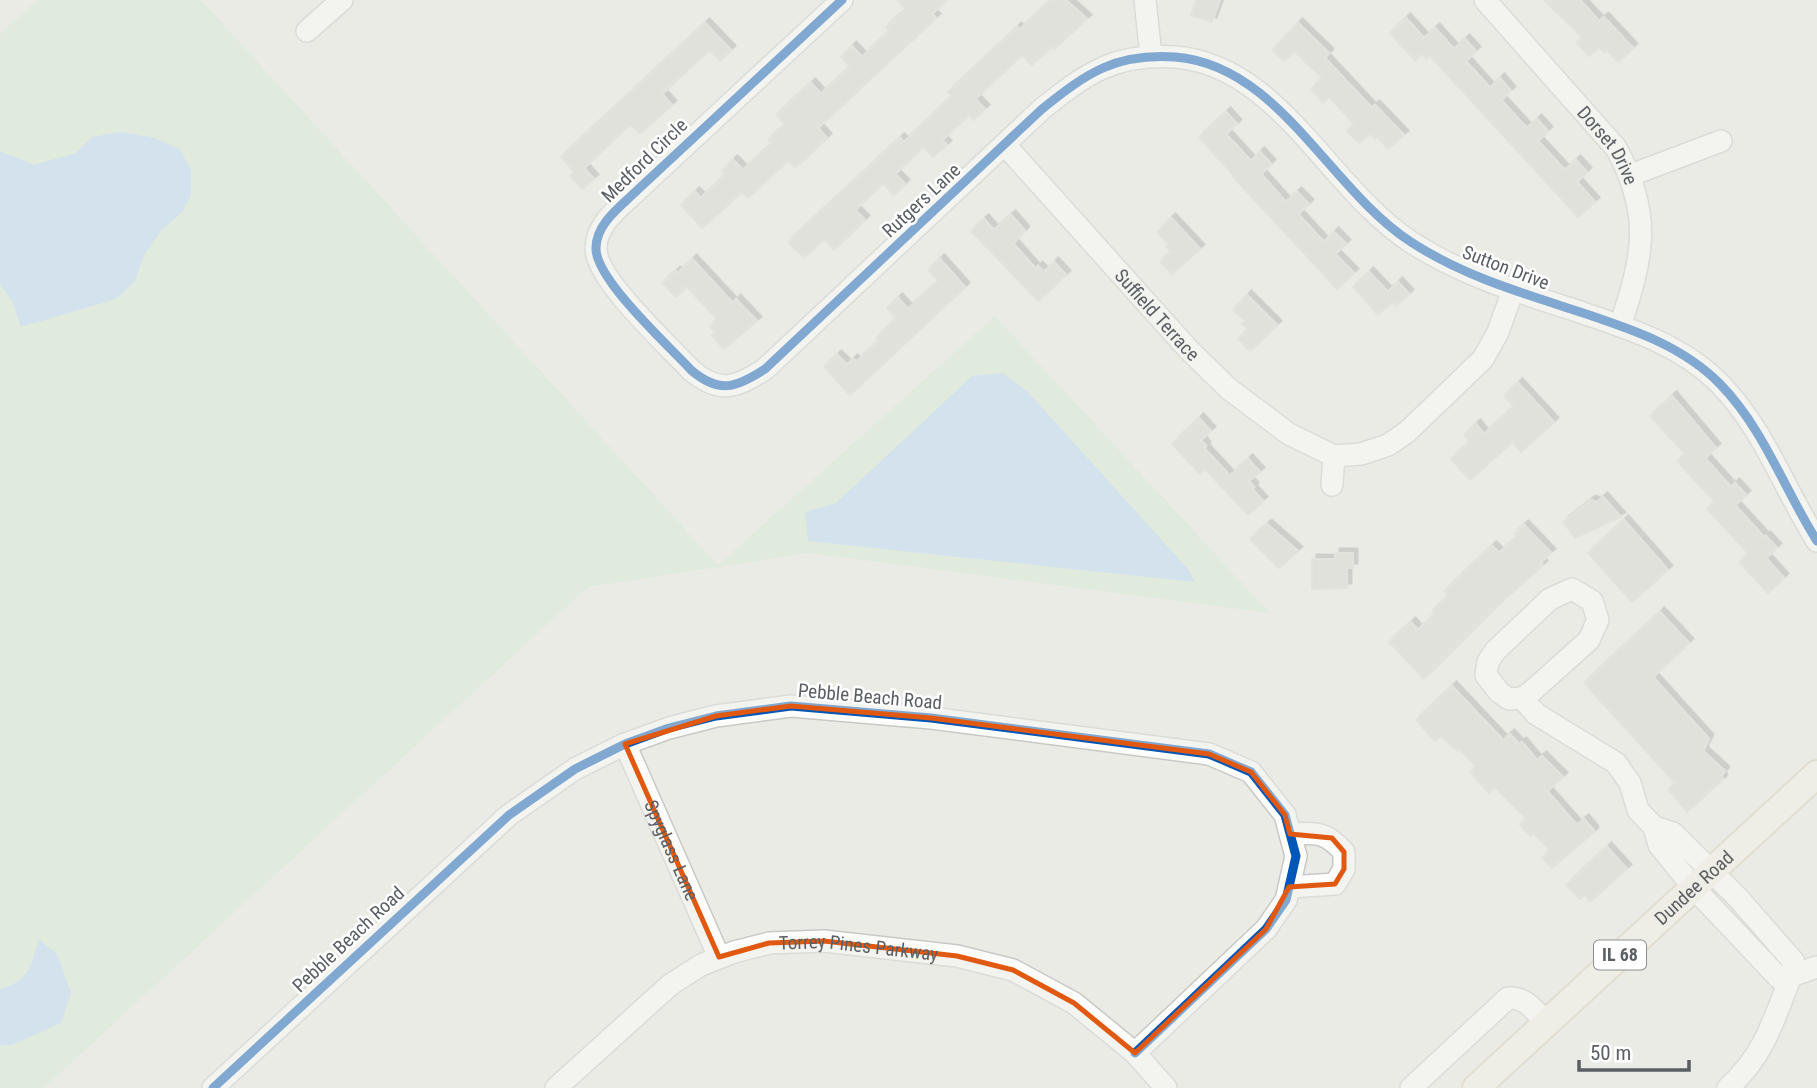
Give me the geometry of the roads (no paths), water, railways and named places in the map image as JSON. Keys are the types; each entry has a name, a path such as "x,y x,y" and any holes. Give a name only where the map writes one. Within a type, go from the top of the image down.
{"main road":[{"name":"Dundee Road","path":"1476,1088 1817,774"}],"street":[{"path":"307,31 341,0"},
{"name":"Medford Circle","path":"725,387 706,383 691,370 610,283 599,265 596,248 598,237 602,227 631,196 842,0"},
{"path":"1145,0 1151,56"},
{"name":"Dorset Drive","path":"1485,0 1616,148 1631,174 1642,232 1640,261 1620,326"},
{"name":"Rutgers Lane","path":"725,387 745,382 765,369 1004,145 1077,81 1112,63 1151,56"},
{"name":"Sutton Drive","path":"1151,56 1195,59 1239,77 1267,98 1363,202 1409,241 1470,274 1647,335 1689,359 1718,382 1734,400 1762,440 1817,541"},
{"path":"1631,174 1721,141"},
{"name":"Suffield Terrace","path":"1004,145 1189,350 1219,379 1289,434 1334,456"},
{"path":"1332,485 1334,456 1361,454 1388,445 1416,424 1483,359 1498,332 1513,290"},
{"path":"1572,589 1591,601 1598,620 1588,640 1522,698 1509,699 1499,692 1486,675 1488,662 1495,651 1550,599 1572,589"},
{"path":"1522,698 1536,714 1616,763 1630,783 1638,810 1654,827 1658,845 1702,879 1739,899 1794,962 1763,1046 1740,1077 1728,1088"},
{"name":"Pebble Beach Road","path":"213,1088 509,815 575,769 625,744 669,728 716,716 791,706 931,718 1185,750 1209,754 1251,772 1284,815 1290,834 1296,856 1286,900 1266,929 1135,1053"},
{"name":"Spyglass Lane","path":"625,744 719,957"},
{"path":"1289,887 1335,884 1344,869 1344,852 1332,838 1312,833 1290,834"},
{"path":"1702,879 1748,945 1779,978 1817,967"},
{"path":"1748,945 1765,929"},
{"name":"Torrey Pines Parkway","path":"556,1088 670,985 701,965 769,943 824,941 957,956 1013,970 1074,1003 1135,1053 1166,1088"},
{"path":"1411,1088 1508,998 1518,997 1525,1001 1546,1023"}],"water":[{"path":"121,132 155,138 179,149 191,169 191,195 183,211 161,231 144,255 135,281 116,299 21,327 12,301 0,284 0,151 34,165 76,153 92,137"},
{"path":"1003,373 1027,391 1188,569 1195,582 808,541 805,512 836,503 972,376"},
{"path":"39,939 57,954 71,993 61,1023 12,1045 0,1045 0,989 24,977 31,965"}]}
